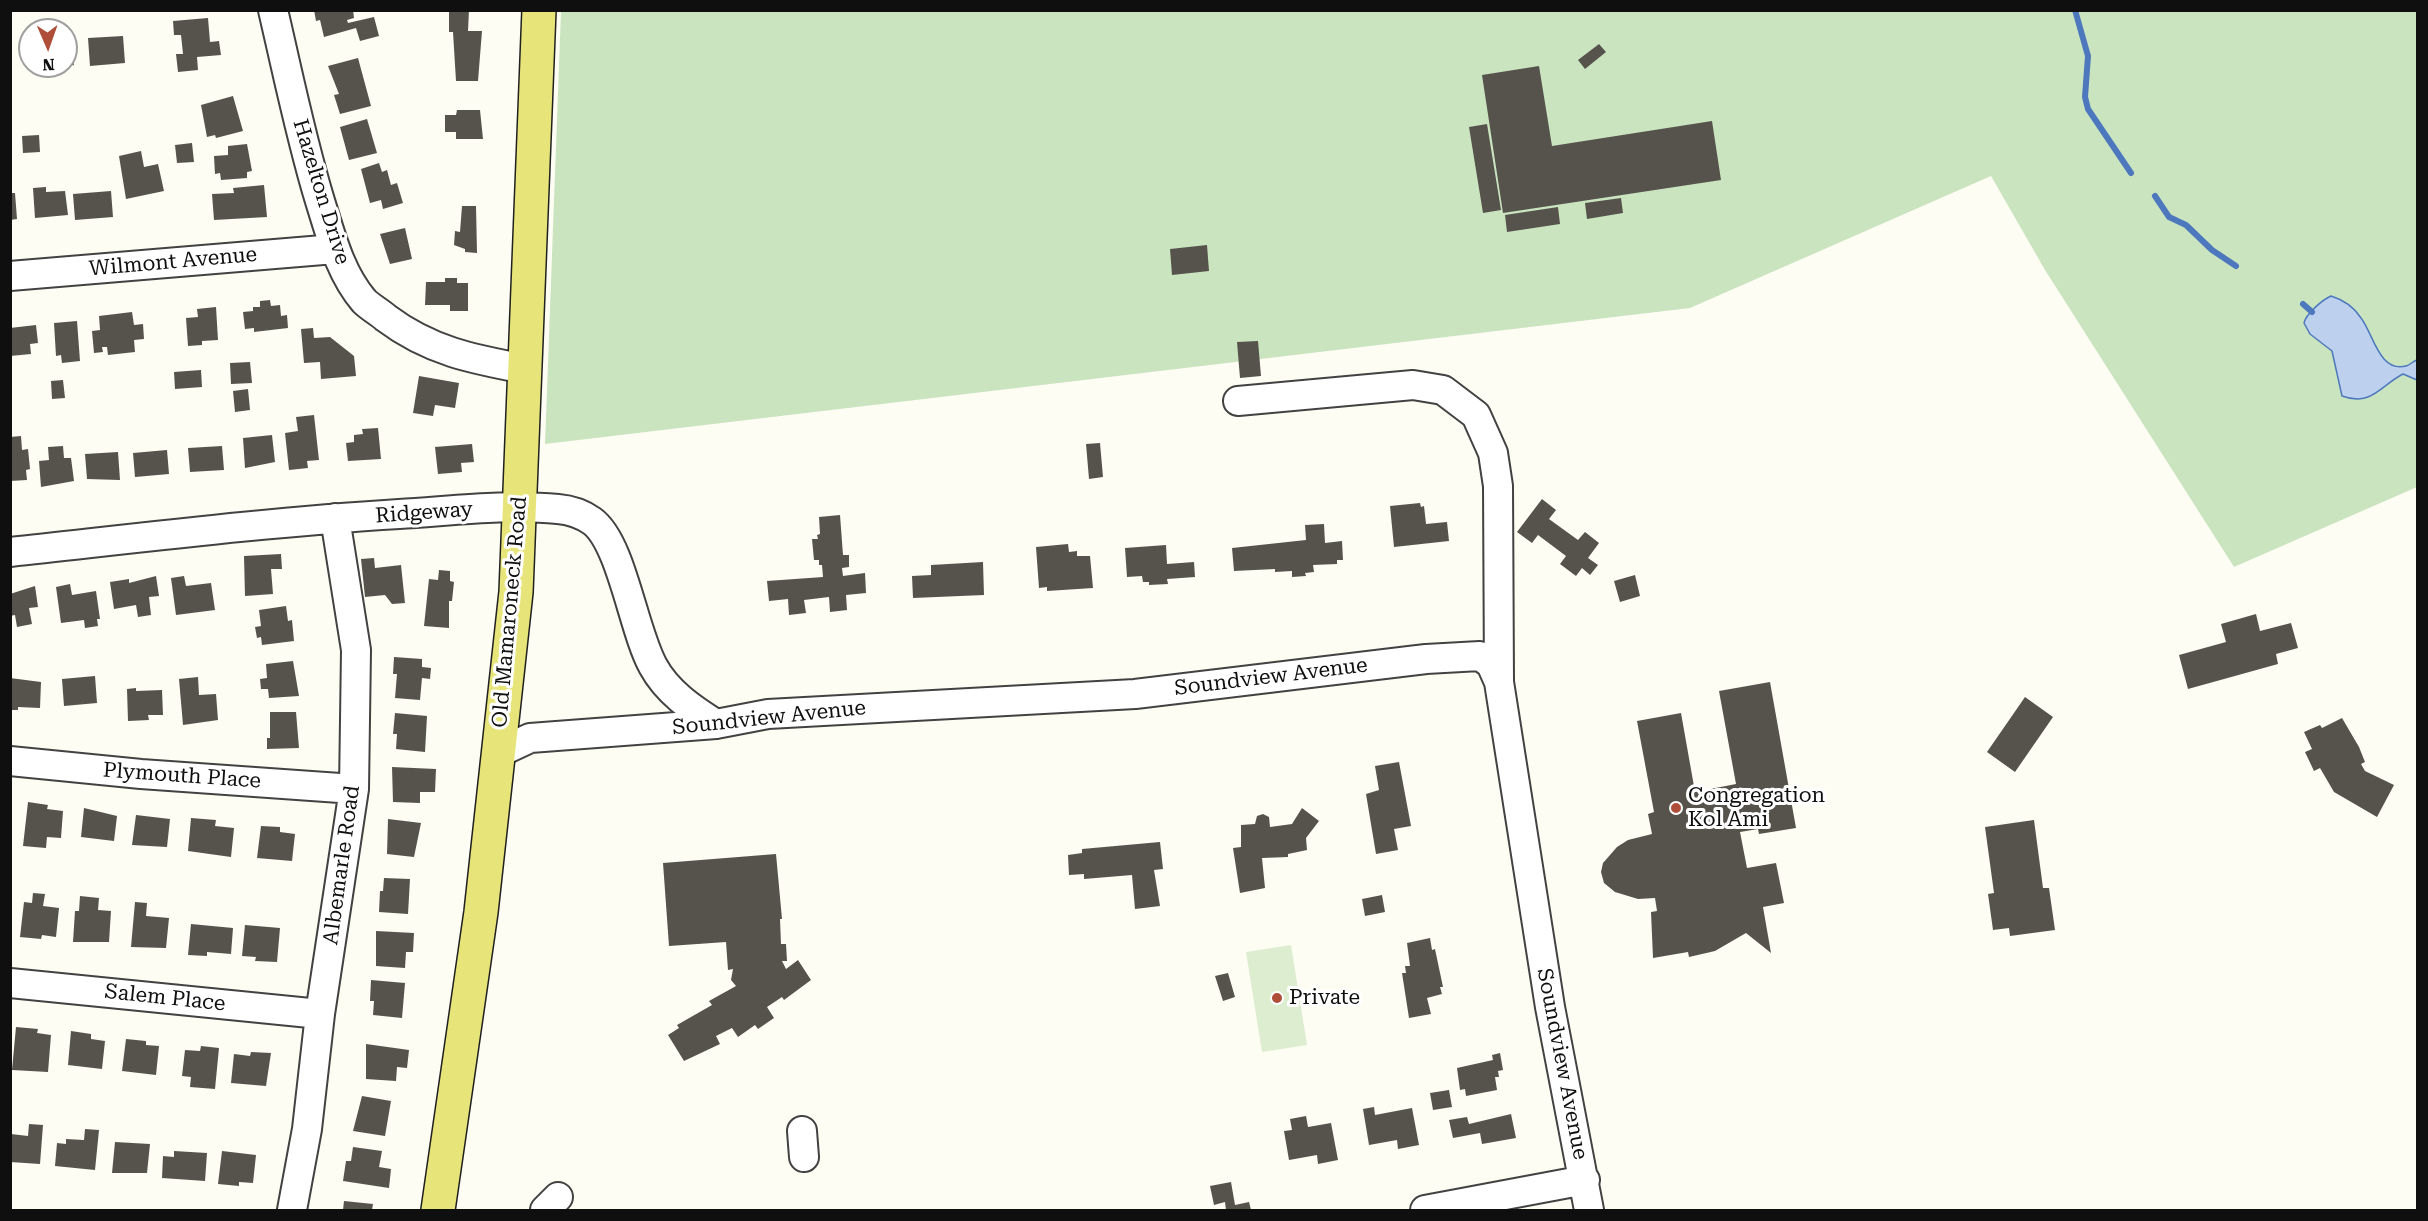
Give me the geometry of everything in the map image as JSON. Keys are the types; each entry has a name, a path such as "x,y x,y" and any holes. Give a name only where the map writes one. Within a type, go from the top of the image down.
{"main road":[{"name":"Old Mamaroneck Road","path":"438,1210 481,912 516,592 539,10"}],"street":[{"name":"Hazelton Drive","path":"273,10 307,157 335,249 346,274 365,302 403,331 432,347 525,369"},
{"name":"Wilmont Avenue","path":"10,276 335,249"},
{"path":"1238,400 1413,385 1443,390 1476,415 1493,453 1498,486 1499,682"},
{"name":"Ridgeway","path":"10,552 334,518 520,507 561,509 581,514 594,523 610,545 641,641 653,667 666,685 682,700 716,724"},
{"name":"Albemarle Road","path":"292,1210 307,1129 320,1014 354,789 356,650 334,518"},
{"name":"Soundview Avenue","path":"498,753 530,738 716,724 768,714 1135,694 1426,659 1480,656 1491,664 1499,682 1550,1007 1589,1210"},
{"name":"Plymouth Place","path":"10,761 141,774 354,789"},
{"name":"Salem Place","path":"10,983 320,1014"},
{"path":"1425,1210 1585,1180"}],"green space":[{"path":"561,11 2417,11 2417,487 2234,567 2045,270 1991,176 1690,308 545,444"},
{"name":"Private","path":"1291,945 1307,1045 1262,1052 1246,952"}],"water":[{"path":"2331,296 2355,310 2383,358 2389,364 2397,367 2406,366 2417,360 2417,380 2403,374 2369,397 2352,399 2342,396 2332,351 2310,334 2304,323 2315,308"}],"building":[{"path":"314,10 353,10 354,18 347,20 348,23 374,17 379,36 360,41 356,28 324,37 320,20 316,21"},
{"path":"449,10 469,10 468,31 482,31 478,81 456,81 453,32 449,32"},
{"path":"208,18 210,42 219,41 221,55 197,57 198,70 178,72 176,54 183,54 181,35 174,35 173,21"},
{"path":"123,36 125,63 90,66 88,38"},
{"path":"1599,44 1606,52 1585,69 1578,60"},
{"path":"358,58 371,106 340,114 334,95 339,94 328,66"},
{"path":"1539,66 1552,146 1712,121 1721,180 1503,213 1482,75"},
{"path":"233,96 243,131 216,138 215,135 207,137 201,105"},
{"path":"457,110 480,110 483,139 456,139 456,132 445,132 445,115 456,115"},
{"path":"367,119 377,153 349,160 340,127"},
{"path":"1487,124 1501,210 1483,213 1469,127"},
{"path":"39,135 40,152 23,153 22,136"},
{"path":"192,143 194,162 177,163 175,145"},
{"path":"247,144 252,171 247,172 247,178 221,180 220,173 215,174 214,156 228,155 228,146"},
{"path":"141,151 144,167 158,164 164,191 126,199 119,156"},
{"path":"379,163 382,172 387,170 391,185 397,183 403,203 383,209 381,200 370,203 361,169"},
{"path":"264,185 267,217 214,220 212,194 234,193 233,188"},
{"path":"46,187 46,192 65,191 68,215 35,218 33,188"},
{"path":"111,191 113,217 75,220 73,194"},
{"path":"10,193 15,193 17,219 10,220"},
{"path":"1621,198 1623,213 1587,219 1585,203"},
{"path":"462,206 476,206 477,253 465,252 465,249 454,245 455,231 460,232"},
{"path":"1558,207 1560,224 1507,232 1505,215"},
{"path":"405,228 412,259 390,264 380,234"},
{"path":"1207,245 1209,271 1172,275 1170,249"},
{"path":"445,278 457,278 457,283 468,283 468,311 450,311 450,305 425,305 426,282 445,282"},
{"path":"270,300 271,306 280,305 281,316 287,315 288,328 254,332 254,328 245,329 243,312 253,311 253,307 260,307 260,301"},
{"path":"216,307 218,340 202,341 202,345 188,346 186,318 198,317 197,309"},
{"path":"132,312 134,325 143,324 144,339 134,340 135,352 108,355 107,347 102,347 103,352 94,353 92,331 100,330 99,316"},
{"path":"77,321 80,361 62,363 61,355 56,356 54,323"},
{"path":"36,325 38,343 30,344 31,354 10,356 10,328"},
{"path":"313,328 314,338 330,337 354,356 356,376 321,379 320,362 304,363 301,329"},
{"path":"1258,341 1261,376 1240,378 1237,342"},
{"path":"250,362 252,383 231,384 230,363"},
{"path":"201,370 202,387 175,389 174,372"},
{"path":"419,376 459,383 455,408 435,405 433,416 413,413"},
{"path":"63,380 65,398 52,399 51,381"},
{"path":"248,389 250,410 235,412 233,391"},
{"path":"314,415 319,460 307,461 308,468 289,470 285,433 298,431 296,417"},
{"path":"378,428 381,459 348,461 346,443 354,442 354,435 363,434 362,429"},
{"path":"272,435 275,462 245,468 243,438"},
{"path":"21,436 22,450 28,449 30,469 26,470 27,480 10,481 10,437"},
{"path":"1100,443 1103,477 1089,479 1086,444"},
{"path":"472,444 474,462 461,463 462,472 438,474 435,447"},
{"path":"63,446 64,458 71,458 74,481 41,487 39,461 49,460 48,447"},
{"path":"222,446 224,470 190,472 188,448"},
{"path":"167,450 169,474 135,477 133,453"},
{"path":"118,452 120,480 87,479 85,454"},
{"path":"1542,499 1556,510 1549,519 1578,540 1585,532 1599,543 1588,558 1598,565 1590,575 1582,568 1576,576 1560,564 1566,556 1538,535 1532,543 1517,532"},
{"path":"1420,503 1421,507 1424,506 1426,524 1447,522 1449,541 1394,547 1390,506"},
{"path":"840,515 843,555 849,555 849,567 842,568 843,576 865,573 866,593 846,595 847,610 830,612 829,597 804,600 806,613 789,615 788,599 769,601 767,581 823,577 822,565 819,565 819,560 814,560 812,539 818,539 817,535 820,534 819,517"},
{"path":"1324,524 1325,543 1342,541 1343,560 1337,560 1337,564 1313,565 1314,572 1305,573 1306,576 1292,577 1292,571 1275,572 1275,569 1234,571 1232,548 1306,540 1305,525"},
{"path":"1068,544 1069,552 1077,551 1077,556 1090,556 1093,588 1047,591 1047,587 1039,588 1036,547"},
{"path":"1166,545 1167,564 1194,562 1195,577 1167,579 1168,584 1149,585 1149,582 1143,582 1142,576 1127,577 1125,548"},
{"path":"281,554 282,569 271,569 273,594 245,596 244,556"},
{"path":"374,558 375,568 401,565 405,603 392,604 385,595 365,597 361,559"},
{"path":"983,562 984,595 913,598 912,576 931,575 931,565"},
{"path":"439,570 450,571 450,581 454,582 452,601 449,601 449,628 424,626 429,579 438,580"},
{"path":"1635,575 1640,596 1620,602 1614,581"},
{"path":"156,576 159,596 149,597 151,615 138,617 136,605 114,609 110,582 129,579 129,583"},
{"path":"184,576 186,586 211,583 215,610 176,615 171,578"},
{"path":"70,584 72,595 96,591 100,619 97,619 98,626 85,628 84,620 61,623 56,587"},
{"path":"35,586 38,607 29,608 32,624 17,627 15,615 10,616 10,594"},
{"path":"286,606 288,621 292,620 294,641 262,645 261,637 257,638 255,627 261,626 259,610"},
{"path":"2256,614 2260,631 2291,623 2298,648 2276,654 2278,664 2188,689 2179,655 2226,642 2221,624"},
{"path":"394,657 422,659 422,667 431,668 430,679 422,678 420,700 395,698 397,674 393,674"},
{"path":"293,661 299,696 269,698 268,689 261,689 260,679 267,678 266,664"},
{"path":"95,676 97,703 64,706 62,679"},
{"path":"198,677 199,695 216,694 218,720 183,725 179,679"},
{"path":"10,678 41,682 40,708 18,707 18,710 10,710"},
{"path":"1770,682 1796,828 1759,834 1758,829 1740,832 1747,868 1776,863 1784,903 1763,907 1771,953 1746,933 1715,951 1689,957 1688,952 1653,958 1651,912 1657,911 1655,898 1638,899 1615,892 1604,883 1601,872 1603,863 1617,847 1628,840 1652,834 1648,814 1654,812 1637,721 1681,713 1695,792 1736,784 1719,691"},
{"path":"136,688 136,691 162,690 163,715 148,715 149,720 128,721 127,689"},
{"path":"2025,697 2053,717 2015,772 1987,752"},
{"path":"270,712 296,712 299,748 267,749 267,738 270,738"},
{"path":"395,713 427,716 425,752 396,749 397,734 393,734"},
{"path":"2342,718 2359,747 2365,762 2361,764 2365,771 2394,785 2377,817 2334,792 2320,768 2314,771 2305,752 2312,749 2304,732 2320,725 2322,728"},
{"path":"1399,762 1411,826 1394,829 1398,850 1376,854 1366,794 1379,790 1375,766"},
{"path":"392,767 436,769 435,792 420,792 420,803 393,802"},
{"path":"28,802 48,805 47,809 63,811 61,838 47,837 46,848 23,846"},
{"path":"84,808 117,816 114,841 81,837"},
{"path":"1302,808 1319,821 1306,838 1307,850 1288,854 1288,857 1262,858 1265,888 1240,893 1233,848 1241,847 1241,825 1255,824 1257,816 1263,814 1269,817 1270,827 1292,824"},
{"path":"136,815 170,819 167,847 132,845"},
{"path":"191,818 216,820 215,826 234,828 231,857 188,851"},
{"path":"388,819 421,823 414,857 387,854"},
{"path":"2034,820 2043,888 2049,888 2055,930 2010,936 2009,928 1993,930 1988,894 1994,893 1985,827"},
{"path":"261,826 280,827 280,832 295,834 292,861 257,858"},
{"path":"1160,842 1163,869 1154,870 1160,906 1135,909 1132,875 1084,879 1084,874 1069,875 1068,855 1082,853 1082,849"},
{"path":"776,854 782,919 780,919 781,944 786,944 787,961 782,961 786,969 798,960 811,980 784,1000 782,997 767,1007 774,1018 758,1029 755,1025 738,1037 732,1028 716,1036 720,1044 684,1061 668,1035 679,1028 677,1025 712,1005 709,1001 736,986 731,980 733,969 728,970 726,942 669,946 663,863"},
{"path":"384,878 410,879 408,914 379,912 380,891 383,891"},
{"path":"33,893 45,894 43,906 59,908 56,937 42,935 41,939 20,937 24,902 32,903"},
{"path":"1382,895 1385,912 1365,916 1362,899"},
{"path":"80,896 99,898 98,910 111,911 109,942 73,942 75,911 79,911"},
{"path":"135,902 147,903 146,916 169,918 166,948 131,947"},
{"path":"191,924 233,928 231,954 207,952 207,956 188,955"},
{"path":"245,925 280,928 277,962 255,961 256,957 242,956"},
{"path":"376,931 414,933 413,952 406,952 405,968 376,966"},
{"path":"1430,938 1432,950 1435,949 1443,987 1440,987 1442,994 1427,998 1431,1014 1409,1018 1402,973 1406,973 1405,966 1410,966 1407,943"},
{"path":"1228,973 1235,997 1223,1001 1215,976"},
{"path":"371,980 405,983 402,1018 373,1015 374,1001 370,1001"},
{"path":"16,1027 38,1029 37,1033 51,1035 48,1072 12,1070"},
{"path":"71,1031 91,1034 91,1039 105,1041 102,1069 68,1065"},
{"path":"126,1039 146,1041 146,1045 159,1046 156,1075 122,1071"},
{"path":"366,1044 409,1050 407,1068 397,1067 396,1081 366,1079"},
{"path":"201,1046 219,1048 215,1089 190,1087 191,1077 182,1076 185,1050 200,1051"},
{"path":"251,1052 271,1053 266,1086 231,1083 234,1054 250,1056"},
{"path":"1500,1053 1503,1070 1498,1071 1499,1077 1495,1077 1497,1090 1466,1096 1465,1089 1460,1090 1457,1068 1493,1060 1492,1055"},
{"path":"1449,1090 1452,1107 1433,1110 1430,1093"},
{"path":"362,1096 391,1101 385,1136 353,1131"},
{"path":"1374,1107 1375,1115 1412,1108 1419,1145 1398,1149 1397,1140 1369,1145 1363,1109"},
{"path":"1511,1114 1516,1138 1482,1144 1480,1133 1453,1138 1449,1120 1467,1117 1469,1124"},
{"path":"1306,1116 1308,1127 1331,1123 1338,1160 1318,1164 1317,1155 1289,1160 1284,1131 1292,1130 1290,1119"},
{"path":"29,1124 43,1125 40,1164 10,1162 11,1134 28,1136"},
{"path":"85,1129 99,1130 95,1170 55,1166 57,1143 66,1144 66,1139 84,1140"},
{"path":"115,1142 150,1144 147,1173 112,1173"},
{"path":"353,1147 382,1151 379,1167 391,1169 389,1188 343,1181 346,1161 351,1161"},
{"path":"174,1151 207,1153 205,1181 162,1178 163,1156 174,1157"},
{"path":"222,1151 256,1155 253,1183 239,1182 239,1186 218,1184"},
{"path":"1231,1182 1235,1205 1249,1202 1251,1210 1226,1210 1225,1202 1214,1205 1210,1186"},
{"path":"344,1201 373,1204 372,1210 343,1210"}],"waterway":[{"path":"2075,10 2088,56 2085,97 2088,109 2131,173"},
{"path":"2155,196 2169,217 2186,225 2212,250 2236,266"},
{"path":"2303,304 2312,312"}],"place":[{"name":"Congregation Kol Ami","path":"1676,808"},
{"name":"Private","path":"1277,998"}]}
